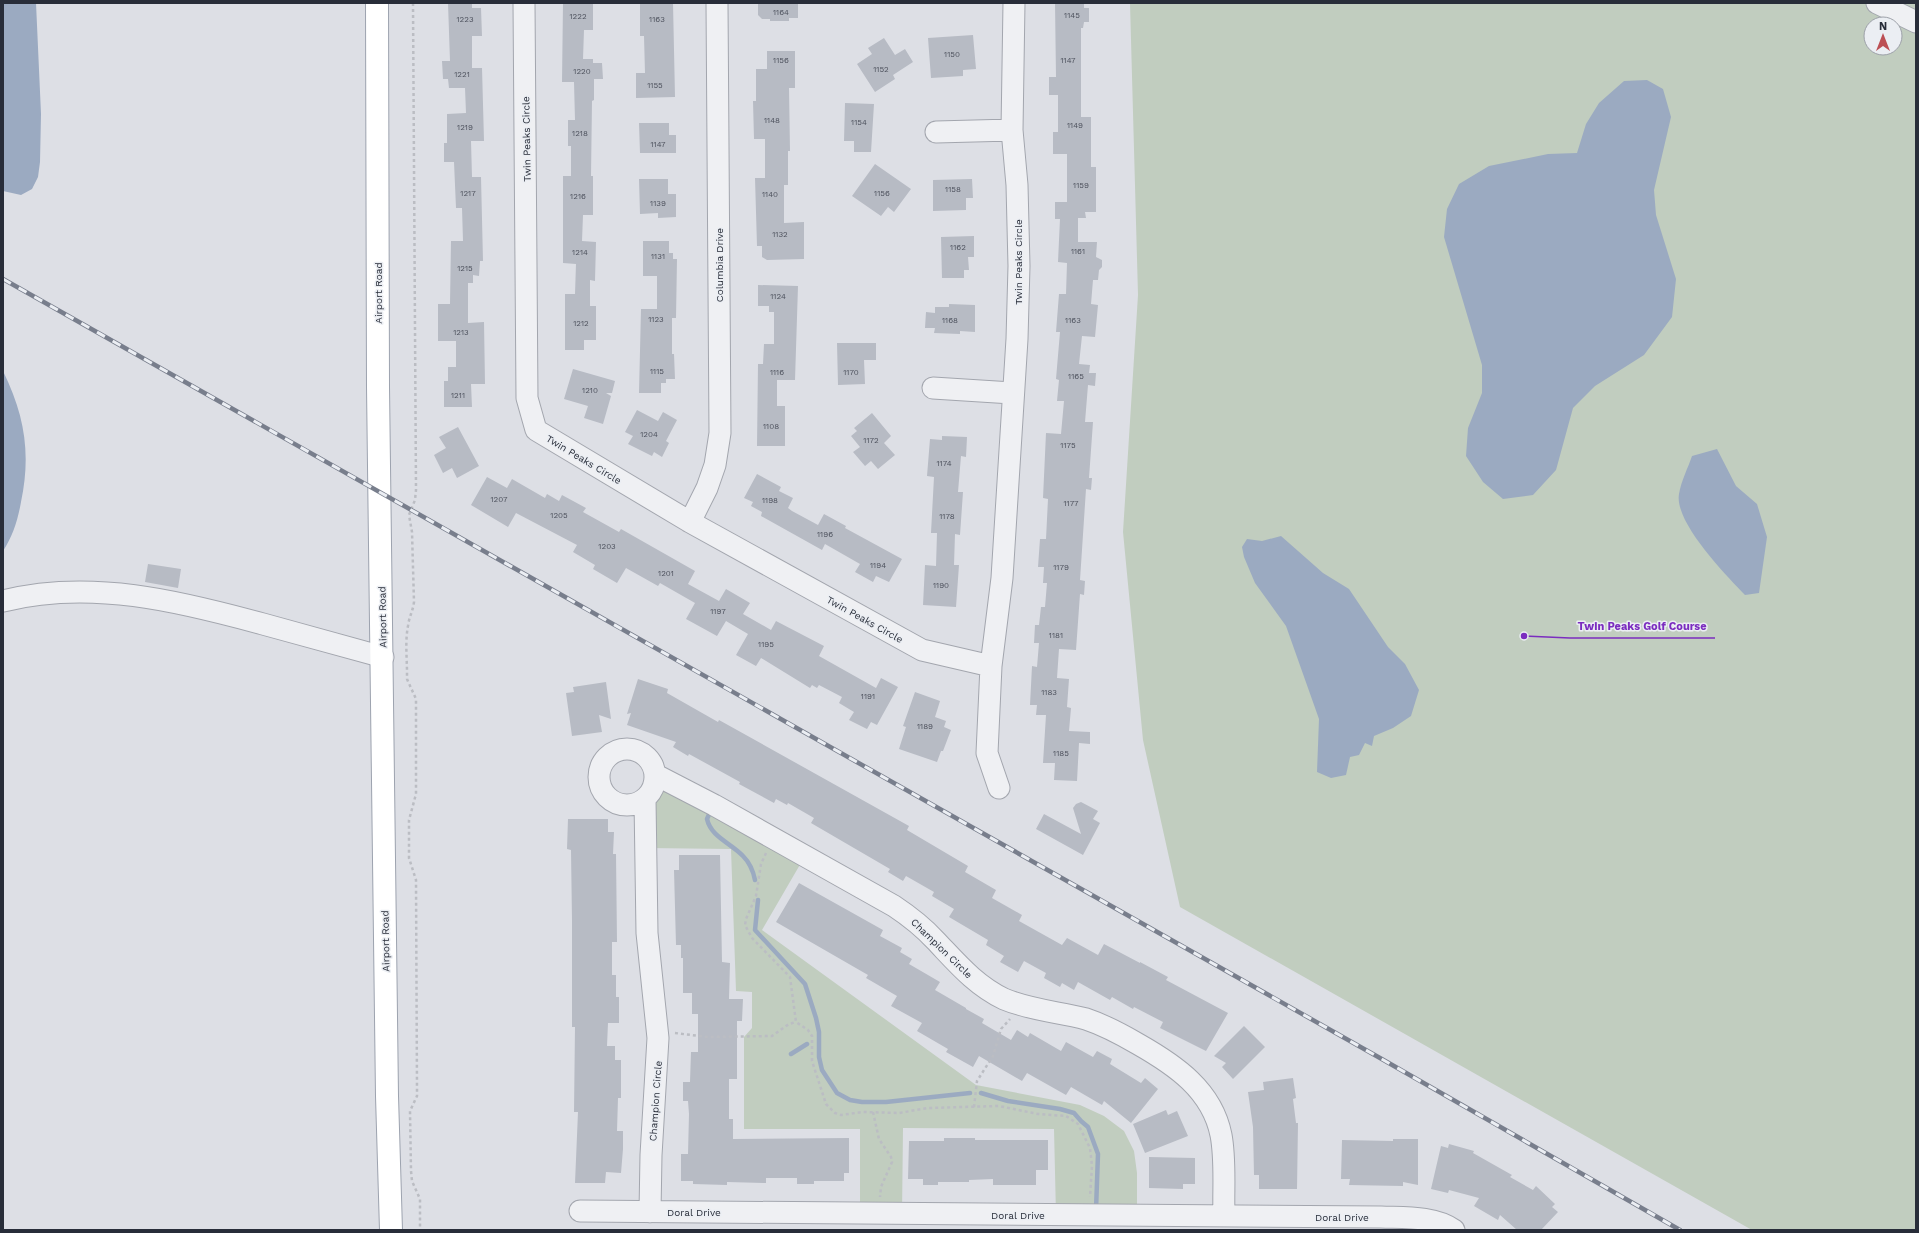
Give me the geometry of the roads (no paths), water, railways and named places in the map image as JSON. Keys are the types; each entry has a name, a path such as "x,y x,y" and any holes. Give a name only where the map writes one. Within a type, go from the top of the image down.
{"main road":[{"name":"Airport Road","path":"377,3 378,387 383,657 387,1089 391,1230"}],"street":[{"name":"Twin Peaks Circle","path":"524,3 527,398 533,424 536,430 690,522 922,650 991,666"},
{"name":"Columbia Drive","path":"690,522 707,488 715,465 720,433 717,3"},
{"name":"Twin Peaks Circle","path":"999,788 987,753 991,666 1002,578 1012,393 1017,339 1019,266 1017,186 1012,130 1014,3"},
{"path":"1876,3 1916,22"},
{"path":"936,132 1012,130"},
{"path":"933,388 1012,393"},
{"path":"3,601 48,594 81,592 156,598 195,605 383,657"},
{"path":"622,749 632,749 641,752 648,758 656,775 653,789 645,800 637,804 627,806 610,800 603,793 599,775 601,766 606,758 614,752 622,749"},
{"name":"Champion Circle","path":"656,775 775,839 894,906 920,925 963,971 976,982 1004,999 1025,1006 1082,1018 1112,1030 1172,1065 1191,1081 1207,1101 1221,1134 1224,1216"},
{"name":"Champion Circle","path":"645,800 647,933 658,1033 658,1058 651,1155 650,1212"},
{"name":"Doral Drive","path":"580,1211 650,1212 875,1222 1089,1215 1224,1216 1327,1224 1381,1217 1424,1220 1441,1224 1454,1230"}],"water":[{"path":"3,3 36,3 41,114 40,162 38,177 32,189 21,195 3,191"},
{"path":"1647,80 1663,89 1671,117 1654,190 1656,215 1676,279 1672,317 1644,355 1595,386 1573,408 1556,470 1533,495 1503,499 1483,482 1466,456 1468,428 1482,393 1482,365 1444,237 1447,209 1459,184 1489,166 1548,154 1577,153 1586,124 1599,103 1624,81"},
{"path":"3,371 21,420 26,451 26,468 15,527 3,551"},
{"path":"1717,449 1736,486 1757,504 1767,537 1759,593 1745,595 1714,562 1693,533 1680,506 1680,489 1692,456"},
{"path":"1281,536 1323,573 1349,589 1388,647 1405,664 1419,690 1411,716 1393,728 1374,736 1372,746 1365,743 1359,755 1350,757 1346,775 1331,778 1317,772 1319,719 1286,626 1255,583 1244,557 1242,547 1247,539 1262,541"}],"waterway":[{"path":"711,810 707,819 709,825 717,835 738,851 745,859 751,867 755,880"},
{"path":"758,900 755,930 805,984 819,1032 819,1057 822,1070 837,1093 850,1100 862,1102 886,1102 970,1093"},
{"path":"791,1054 807,1044"},
{"path":"981,1093 1008,1101 1060,1109 1074,1113 1088,1127 1098,1154 1096,1210"}],"railway":[{"path":"3,279 1380,1058 1680,1230"}],"place":[{"name":"Twin Peaks Golf Course","path":"1524,636"}]}
